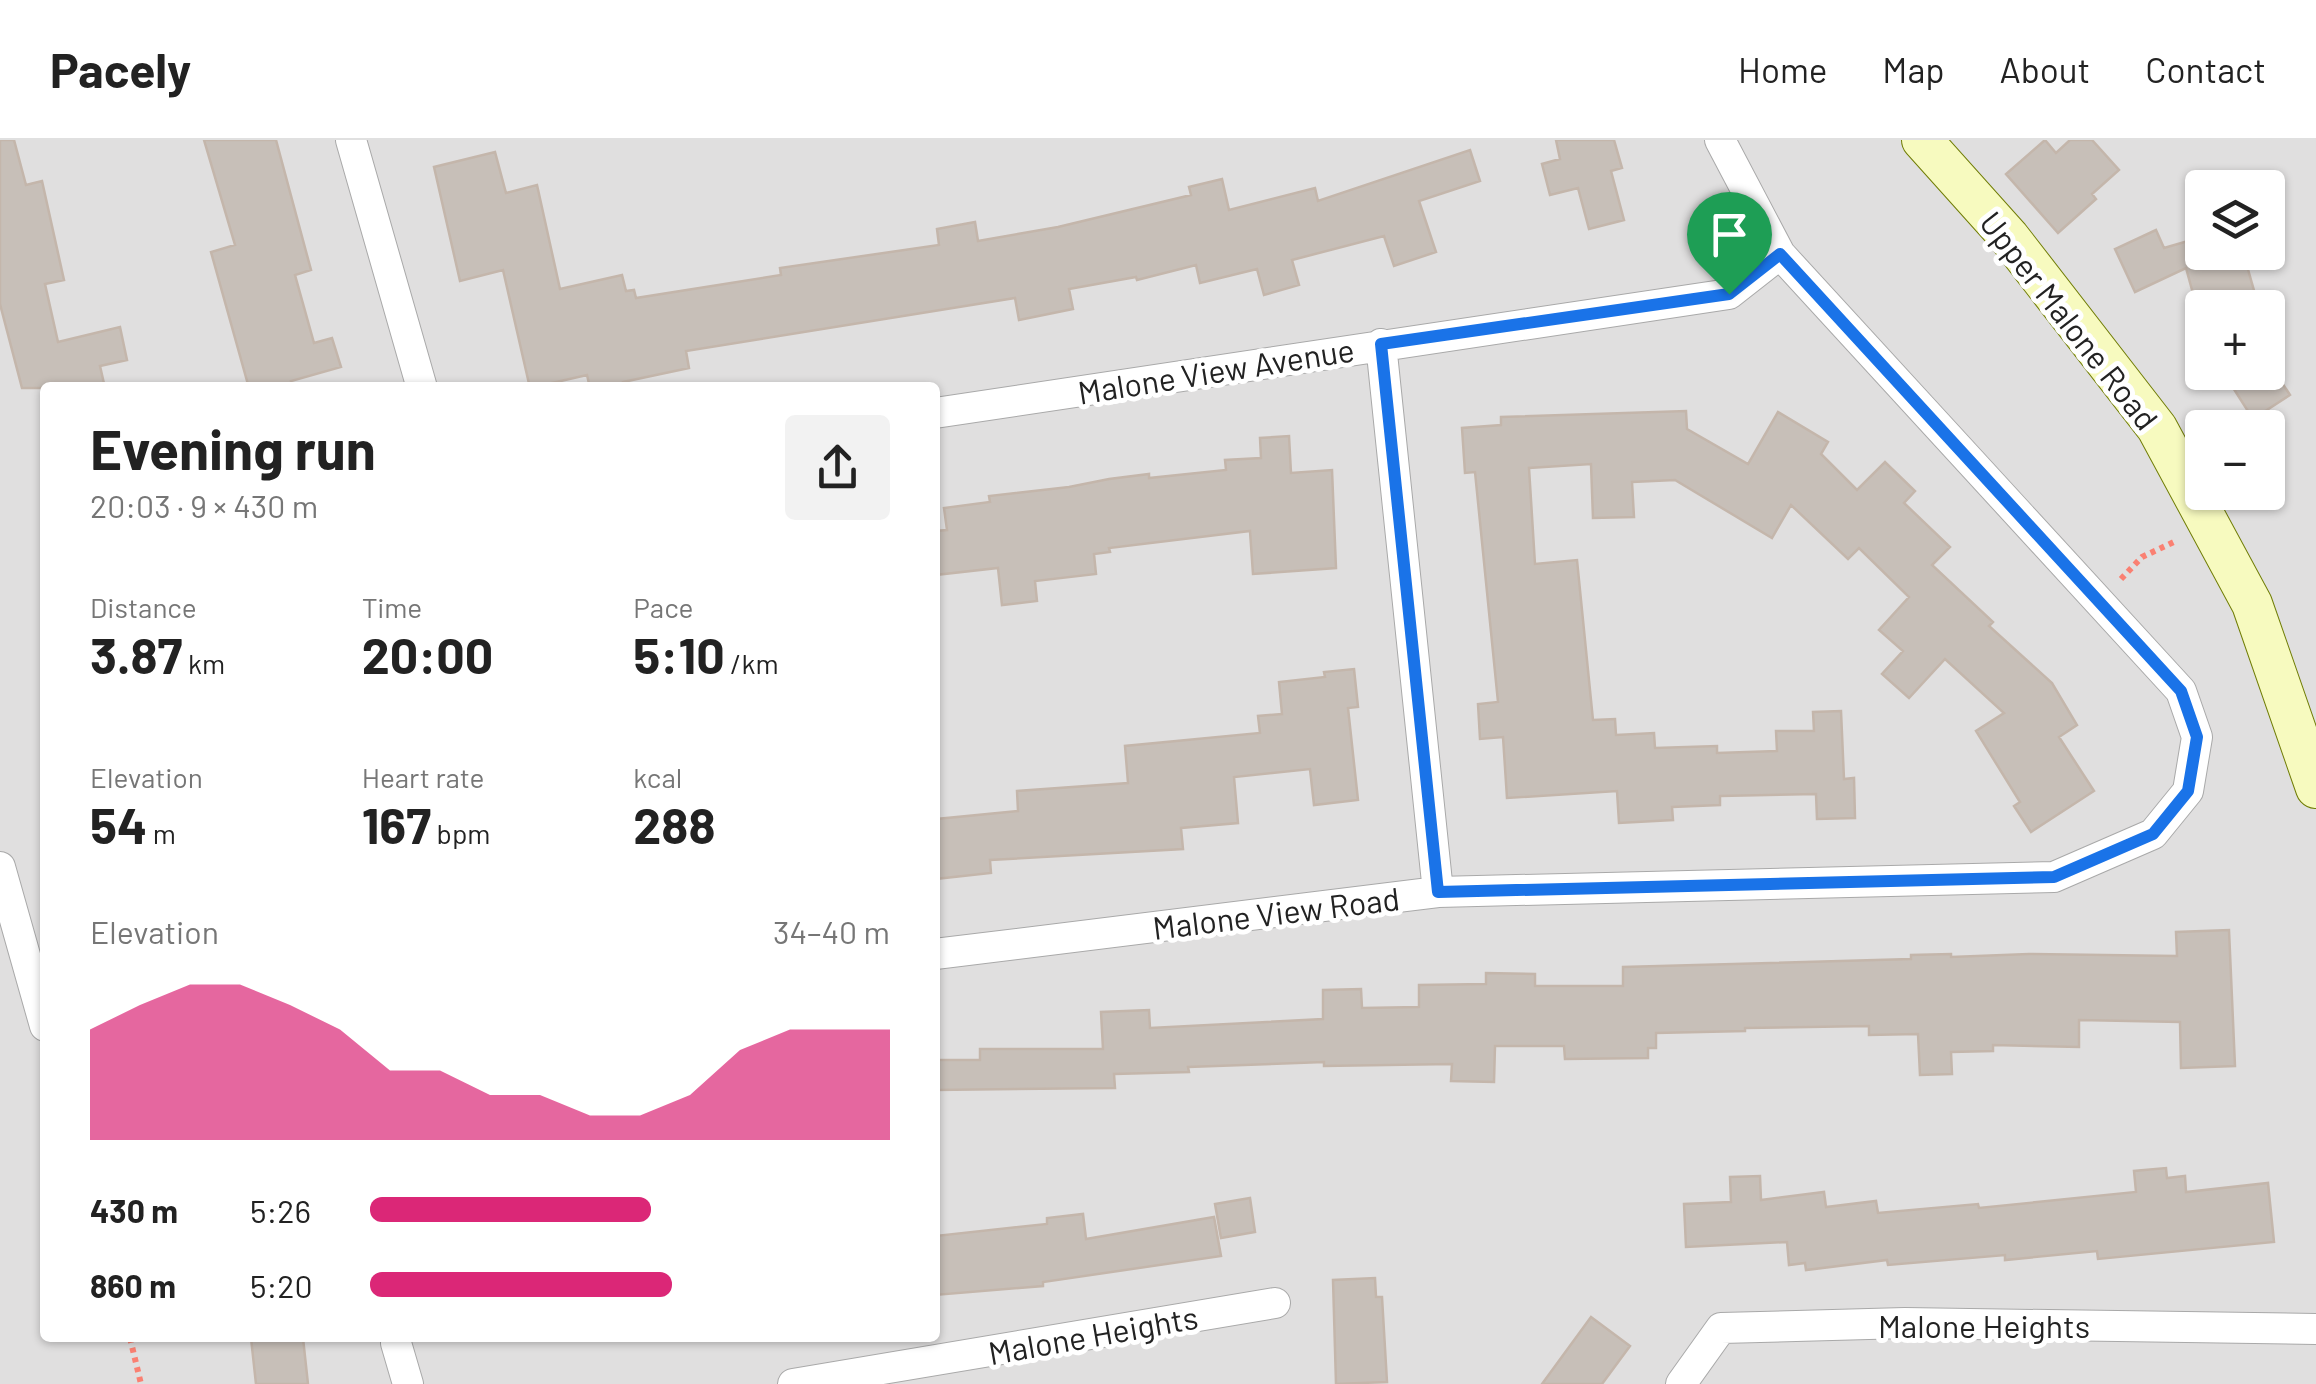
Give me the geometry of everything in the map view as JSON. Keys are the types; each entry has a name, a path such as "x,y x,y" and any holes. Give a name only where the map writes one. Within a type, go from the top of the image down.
{"main road":[{"name":"Upper Malone Road","path":"1928,142 2009,237 2157,428 2252,604 2316,788"}],"street":[{"path":"351,140 420,382"},
{"path":"1720,140 1780,254"},
{"name":"Malone View Avenue","path":"940,413 1729,294 1780,254"},
{"name":"Malone View Road","path":"940,953 1438,892 2054,877 2153,834 2188,791 2197,737 2181,691 1780,254"},
{"path":"1381,344 1438,892"},
{"path":"0,867 40,1008"},
{"name":"Malone Heights","path":"793,1384 1275,1303"},
{"name":"Malone Heights","path":"1681,1384 1721,1328 1905,1324 2316,1329"},
{"path":"396,1343 408,1384"}],"path":[{"path":"131,1342 141,1384"}],"shaded area":[{"path":"0,140 2316,140 2316,1384 0,1384"}],"building":[{"path":"0,140 14,140 26,185 42,181 64,280 45,284 58,342 120,327 127,360 100,366 104,382 40,382 40,388 22,388 0,304"},
{"path":"204,140 276,140 311,270 295,275 314,343 332,338 341,367 291,382 247,382 211,252 235,245"},
{"path":"1556,140 1614,140 1622,168 1611,171 1624,220 1589,229 1578,188 1550,195 1542,164 1560,159"},
{"path":"2045,140 2056,153 2070,140 2092,140 2119,170 2092,194 2096,199 2058,233 2006,174"},
{"path":"1470,150 1480,181 1419,201 1436,252 1394,266 1384,236 1292,260 1299,285 1264,295 1257,269 1200,283 1196,265 1137,280 1136,277 1069,289 1073,309 1019,320 1015,298 686,351 689,368 623,382 589,382 587,375 556,382 529,382 503,270 460,281 434,167 495,152 506,193 537,185 560,289 622,275 626,291 634,290 636,298 781,275 780,268 939,245 937,229 975,222 978,241 1058,227 1191,195 1189,187 1222,179 1229,210 1315,188 1318,201"},
{"path":"2156,230 2164,248 2185,242 2185,268 2135,292 2115,249"},
{"path":"2187,270 2248,270 2254,290 2192,290"},
{"path":"2285,387 2290,395 2267,410 2247,410 2234,390"},
{"path":"1686,411 1687,429 1748,464 1778,412 1828,442 1821,454 1857,490 1885,462 1915,491 1904,503 1950,547 1932,565 1993,622 1989,626 2052,683 2077,725 2059,737 2094,791 2031,832 2014,806 2020,802 1976,731 2004,713 1945,659 1909,698 1882,674 1903,651 1879,630 1909,597 1859,548 1848,559 1791,505 1772,538 1675,480 1632,482 1634,517 1593,518 1591,464 1529,468 1535,564 1577,560 1593,720 1615,719 1616,735 1654,733 1655,748 1717,746 1717,753 1777,751 1776,731 1814,731 1813,712 1841,711 1844,779 1854,778 1855,818 1817,819 1816,794 1720,796 1720,805 1672,807 1673,820 1619,823 1617,791 1507,798 1503,737 1480,739 1478,704 1498,702 1475,472 1465,473 1462,428 1501,425 1501,417"},
{"path":"1289,436 1291,473 1332,470 1336,568 1253,574 1250,531 1109,548 1110,552 1094,554 1096,574 1035,581 1037,601 1002,605 998,568 940,574 940,531 947,530 944,508 990,502 989,496 1109,479 1226,470 1225,460 1261,458 1260,438"},
{"path":"1354,669 1358,707 1348,708 1358,800 1314,805 1310,769 1234,777 1238,823 1181,828 1183,849 990,860 991,873 940,878 940,819 1018,811 1017,791 1128,783 1125,746 1260,733 1258,716 1282,714 1279,682 1325,677 1324,672"},
{"path":"2229,930 2235,1066 2181,1068 2180,1022 2079,1020 2079,1047 1993,1045 1993,1051 1951,1052 1952,1074 1920,1075 1918,1034 1869,1035 1869,1026 1656,1033 1656,1048 1648,1048 1648,1058 1565,1059 1564,1046 1495,1046 1494,1082 1451,1081 1452,1064 1324,1066 1324,1062 1114,1074 1115,1088 940,1090 940,1060 980,1060 980,1049 1103,1049 1101,1012 1149,1010 1150,1028 1323,1019 1323,990 1361,989 1362,1008 1419,1007 1419,985 1486,984 1486,973 1535,974 1535,986 1623,986 1623,967 1911,959 1911,955 1951,954 2177,956 2176,932"},
{"path":"2166,1168 2167,1178 2185,1176 2186,1192 2268,1183 2274,1242 2098,1259 2097,1251 2005,1260 2005,1255 1888,1265 1887,1260 1806,1270 1805,1263 1789,1265 1787,1242 1686,1247 1684,1204 1731,1202 1730,1177 1760,1176 1761,1200 1824,1192 1826,1207 1876,1201 1878,1213 1978,1204 1979,1208 2136,1192 2134,1171"},
{"path":"1250,1198 1255,1232 1221,1238 1215,1204"},
{"path":"1083,1214 1086,1239 1214,1217 1221,1256 1043,1282 1043,1286 940,1295 940,1235 1047,1224 1047,1218"},
{"path":"1375,1278 1376,1297 1382,1297 1387,1382 1336,1384 1333,1280"},
{"path":"1591,1317 1630,1346 1602,1384 1542,1384"},
{"path":"251,1342 303,1342 308,1384 256,1384"}],"route":[{"path":"1780,254 2181,691 2197,737 2188,791 2153,834 2054,877 1438,892 1381,344 1729,294 1780,254"}]}
